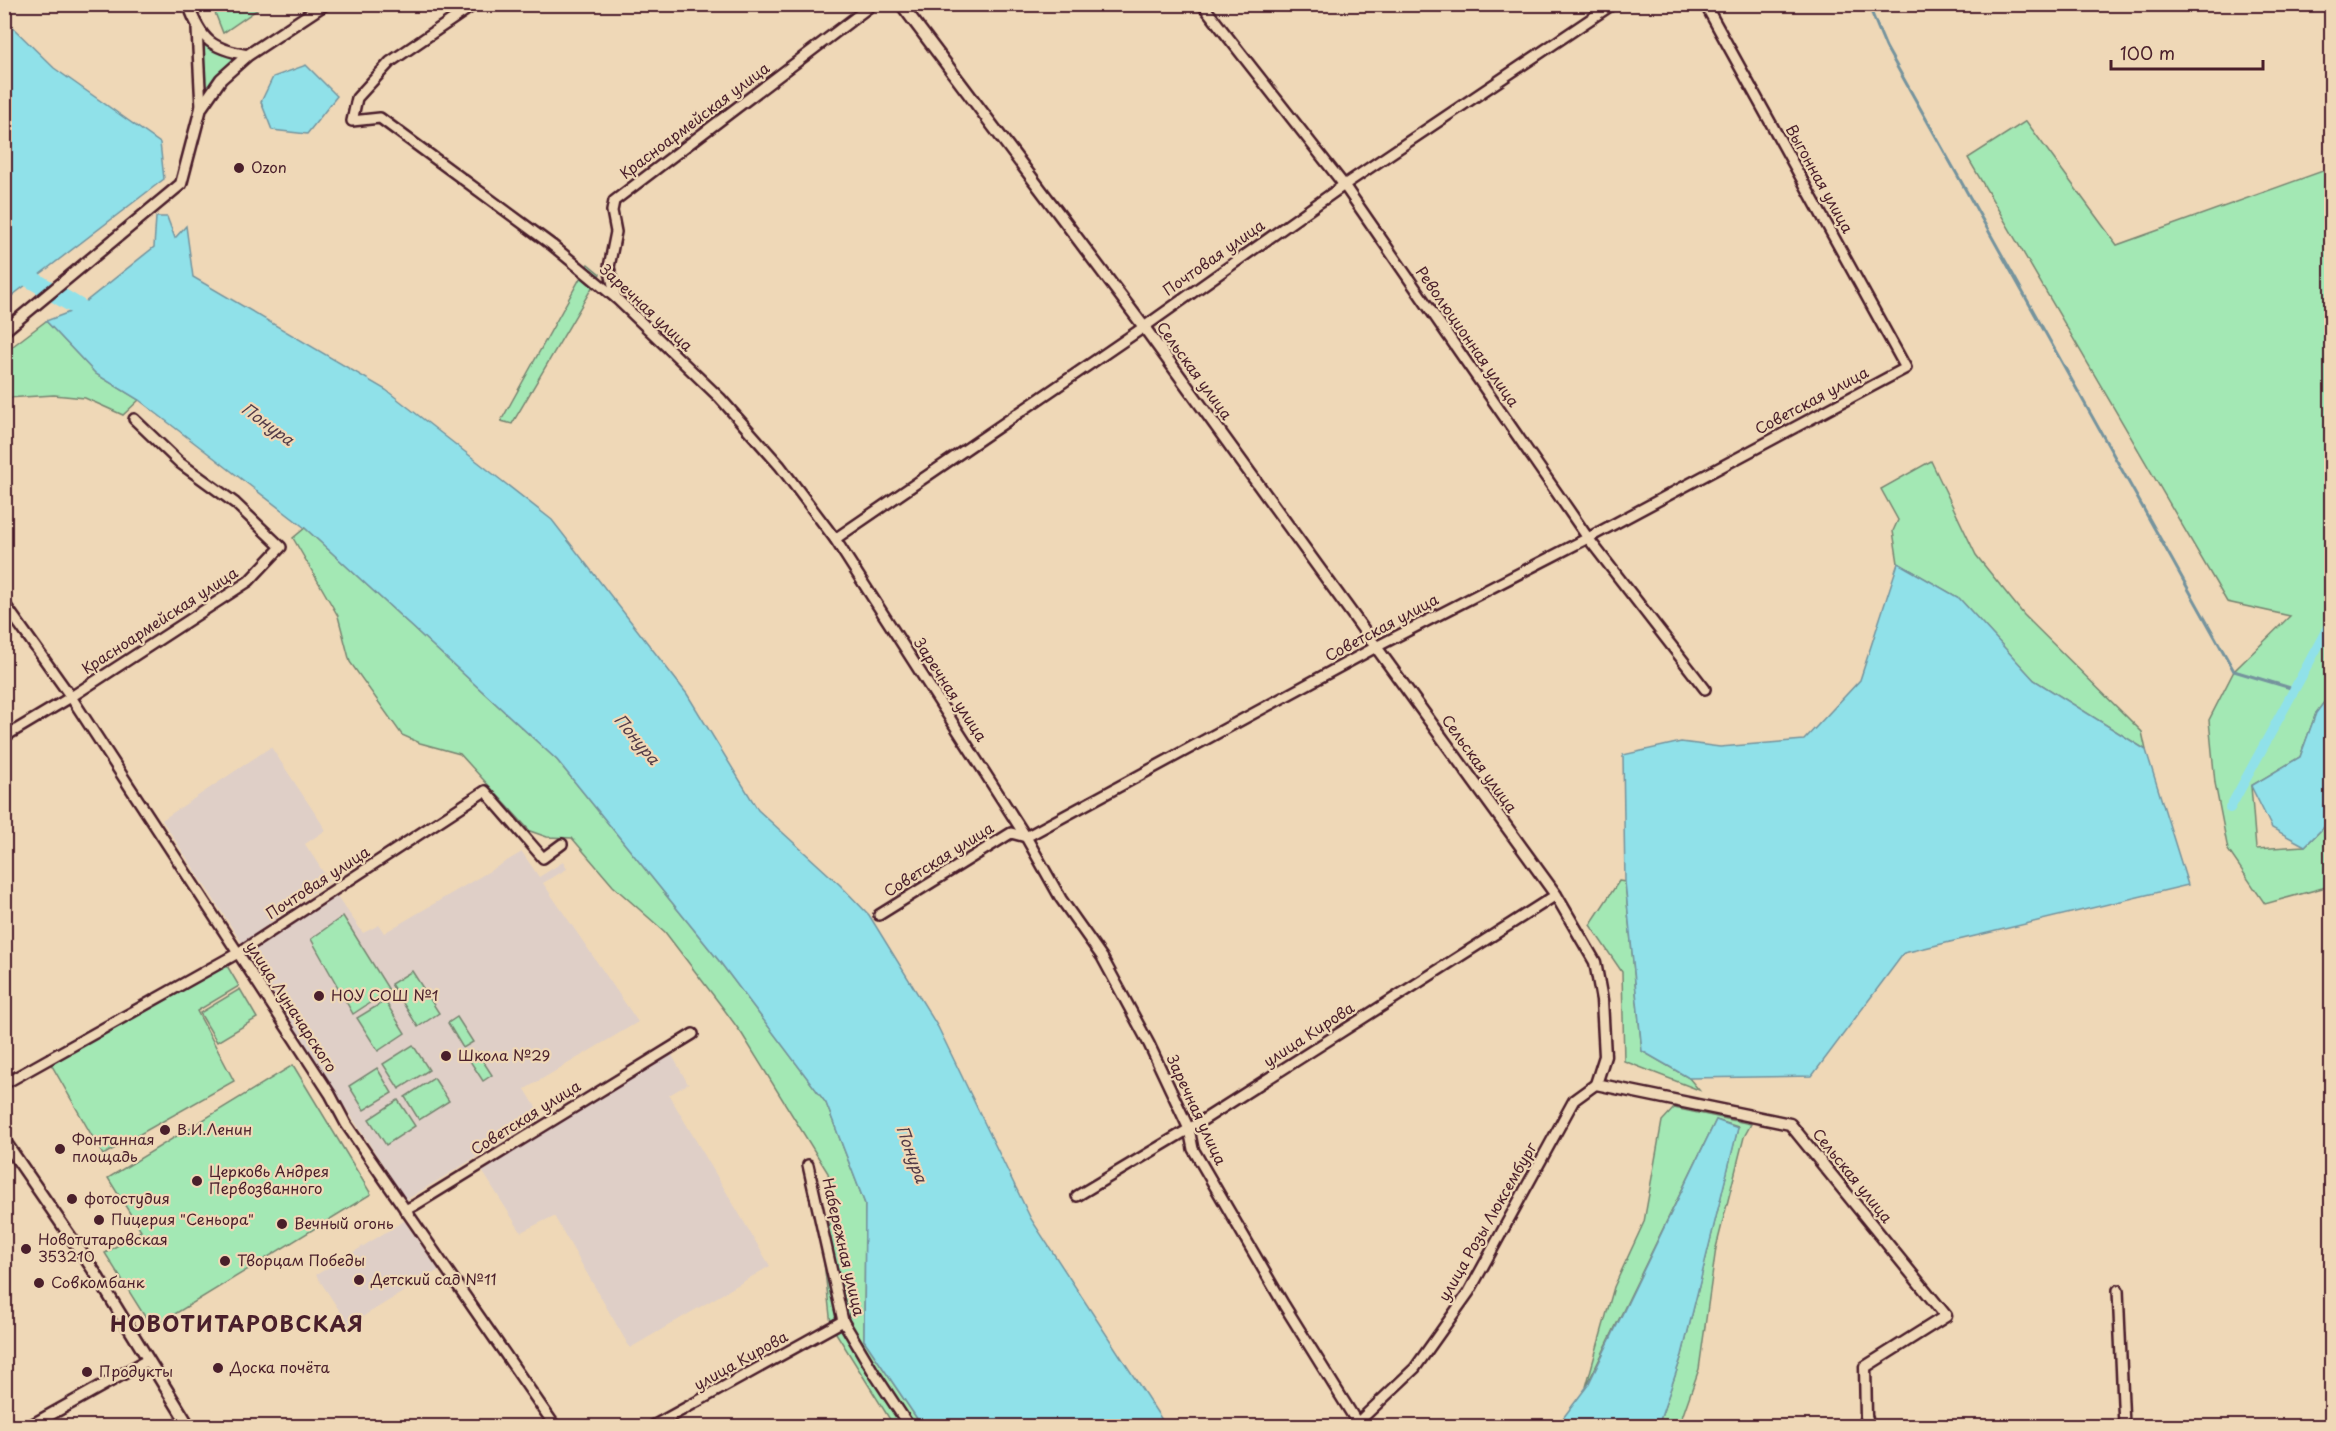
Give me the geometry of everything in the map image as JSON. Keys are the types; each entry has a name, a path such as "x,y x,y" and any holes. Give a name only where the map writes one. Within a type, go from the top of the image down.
{"street":[{"path":"4,331 181,184 201,108 197,29 188,4"},
{"path":"201,108 221,80 248,55 325,4"},
{"name":"Заречная улица","path":"475,4 390,62 357,98 352,121 380,118 552,244 616,298 720,398 780,466 835,539 1026,837 1061,899 1102,957 1149,1044 1189,1129 1193,1149 1356,1425"},
{"name":"Красноармейская улица","path":"616,298 609,267 616,232 612,212 614,201 873,4"},
{"name":"Сельская улица","path":"901,4 1144,327 1556,895 1595,962 1602,1000 1605,1056 1596,1084 1790,1124 1946,1316 1865,1367 1866,1416 1869,1426"},
{"name":"Революционная улица","path":"1202,4 1344,185 1588,538 1705,689"},
{"name":"Почтовая улица","path":"835,539 1144,327 1344,185 1613,4"},
{"name":"Выгонная улица","path":"1705,4 1906,368"},
{"path":"197,29 222,51 248,55"},
{"name":"Советская улица","path":"879,915 1011,833 1026,837 1377,647 1588,538 1906,368"},
{"name":"Красноармейская улица","path":"4,737 71,698 249,581 281,548 236,503 180,463 134,419"},
{"name":"улица Луначарского","path":"4,603 71,698 324,1084 346,1124 555,1426"},
{"name":"Почтовая улица","path":"4,1084 238,953 485,791 543,858 562,844"},
{"name":"улица Кирова","path":"1077,1196 1189,1129 1556,895"},
{"name":"Советская улица","path":"405,1210 693,1034"},
{"name":"улица Розы Люксембург","path":"1356,1425 1415,1368 1469,1292 1574,1100 1596,1084"},
{"path":"4,1140 94,1271 189,1426"},
{"name":"Набережная улица","path":"808,1165 843,1321 909,1426"},
{"path":"2118,1290 2124,1426"},
{"name":"улица Кирова","path":"652,1426 843,1321"},
{"path":"30,1426 148,1360"}],"shaded area":[{"path":"271,747 326,830 305,844 329,881 242,943 162,820"},
{"name":"Школа №29","path":"522,852 539,877 563,862 567,869 543,883 638,1022 525,1089 542,1117 406,1200 246,956 337,896 363,933 379,925 384,933"},
{"path":"672,1055 688,1084 669,1095 770,1266 630,1348 554,1216 521,1232 481,1169"},
{"path":"404,1221 439,1270 349,1325 316,1275"}],"green space":[{"path":"212,5 264,5 223,33"},
{"path":"197,29 222,50 248,55 201,108"},
{"path":"2026,121 2117,245 2331,168 2331,693 2316,713 2300,757 2251,786 2256,849 2305,846 2331,820 2331,885 2326,887 2265,904 2228,850 2215,783 2209,720 2234,671 2290,616 2227,602 1968,158"},
{"path":"588,264 600,274 512,424 501,421"},
{"path":"46,321 96,374 139,400 123,415 85,398 54,395 7,398 5,396 5,352"},
{"path":"1931,461 1976,555 2024,615 2142,732 2146,750 2034,680 1959,598 1898,563 1893,531 1898,520 1881,489"},
{"path":"305,528 557,760 720,962 826,1103 865,1204 864,1340 922,1426 894,1426 831,1325 823,1253 833,1205 828,1173 742,1034 665,932 613,886 572,838 547,837 530,831 460,754 420,743 402,735 350,662 338,616 293,538"},
{"path":"1619,881 1625,882 1642,1051 1689,1078 1699,1090 1624,1061 1622,972 1590,925"},
{"path":"343,916 389,990 353,1014 311,939"},
{"path":"226,964 239,986 197,1011 234,1081 103,1155 51,1064"},
{"path":"412,971 439,1013 418,1027 391,984"},
{"path":"240,989 257,1018 217,1042 200,1013"},
{"path":"385,1001 405,1033 378,1051 357,1018"},
{"path":"457,1017 473,1042 463,1048 448,1023"},
{"path":"413,1045 429,1070 399,1089 383,1064"},
{"path":"477,1052 492,1075 483,1081 468,1058"},
{"path":"293,1065 371,1194 152,1328 105,1253 141,1231 108,1178"},
{"path":"377,1068 392,1093 364,1110 349,1086"},
{"path":"434,1078 449,1101 419,1120 405,1097"},
{"path":"398,1100 415,1126 386,1145 369,1119"},
{"path":"1674,1108 1751,1124 1744,1137 1716,1248 1699,1369 1679,1426 1658,1426 1682,1355 1738,1127 1716,1120 1586,1387 1614,1287 1644,1222 1662,1121"}],"water":[{"path":"5,20 54,68 160,143 164,179 5,301"},
{"path":"306,65 337,96 307,134 272,130 261,102 273,77"},
{"path":"156,217 167,217 175,238 186,226 193,277 386,390 552,520 687,694 758,810 840,885 869,915 938,1027 1031,1219 1166,1426 922,1426 864,1340 865,1204 826,1103 720,962 557,760 305,528 139,400 96,374 46,321 75,310 154,247"},
{"path":"1898,563 1959,598 2034,680 2146,750 2188,885 1904,953 1812,1076 1689,1078 1642,1051 1625,882 1623,755 1681,742 1720,747 1804,740 1860,680"},
{"path":"2331,693 2331,820 2305,846 2272,828 2251,786 2300,757 2316,713"},
{"path":"1716,1120 1738,1128 1682,1355 1658,1426 1557,1426 1588,1385"}],"waterway":[{"path":"1868,4 1886,47 2234,671 2294,689"},
{"name":"Понура","path":"4,263 98,319"},
{"path":"2230,808 2332,620"}],"place":[{"name":"Ozon","path":"239,168"},
{"name":"НОУ СОШ №1","path":"319,996"},
{"name":"Школа №29","path":"446,1056"},
{"name":"В.И.Ленин","path":"165,1130"},
{"name":"Фонтанная площадь","path":"60,1149"},
{"name":"Церковь Андрея Первозванного","path":"197,1181"},
{"name":"фотостудия","path":"72,1199"},
{"name":"Пицерия \"Сеньора\"","path":"99,1220"},
{"name":"Вечный огонь","path":"282,1224"},
{"name":"Новотитаровская 353210","path":"26,1249"},
{"name":"Творцам Победы","path":"225,1261"},
{"name":"Детский сад №11","path":"359,1280"},
{"name":"Совкомбанк","path":"39,1283"},
{"name":"Доска почёта","path":"218,1368"},
{"name":"Продукты","path":"87,1372"}],"district":[{"name":"НОВОТИТАРОВСКАЯ","path":"237,1325"}]}
